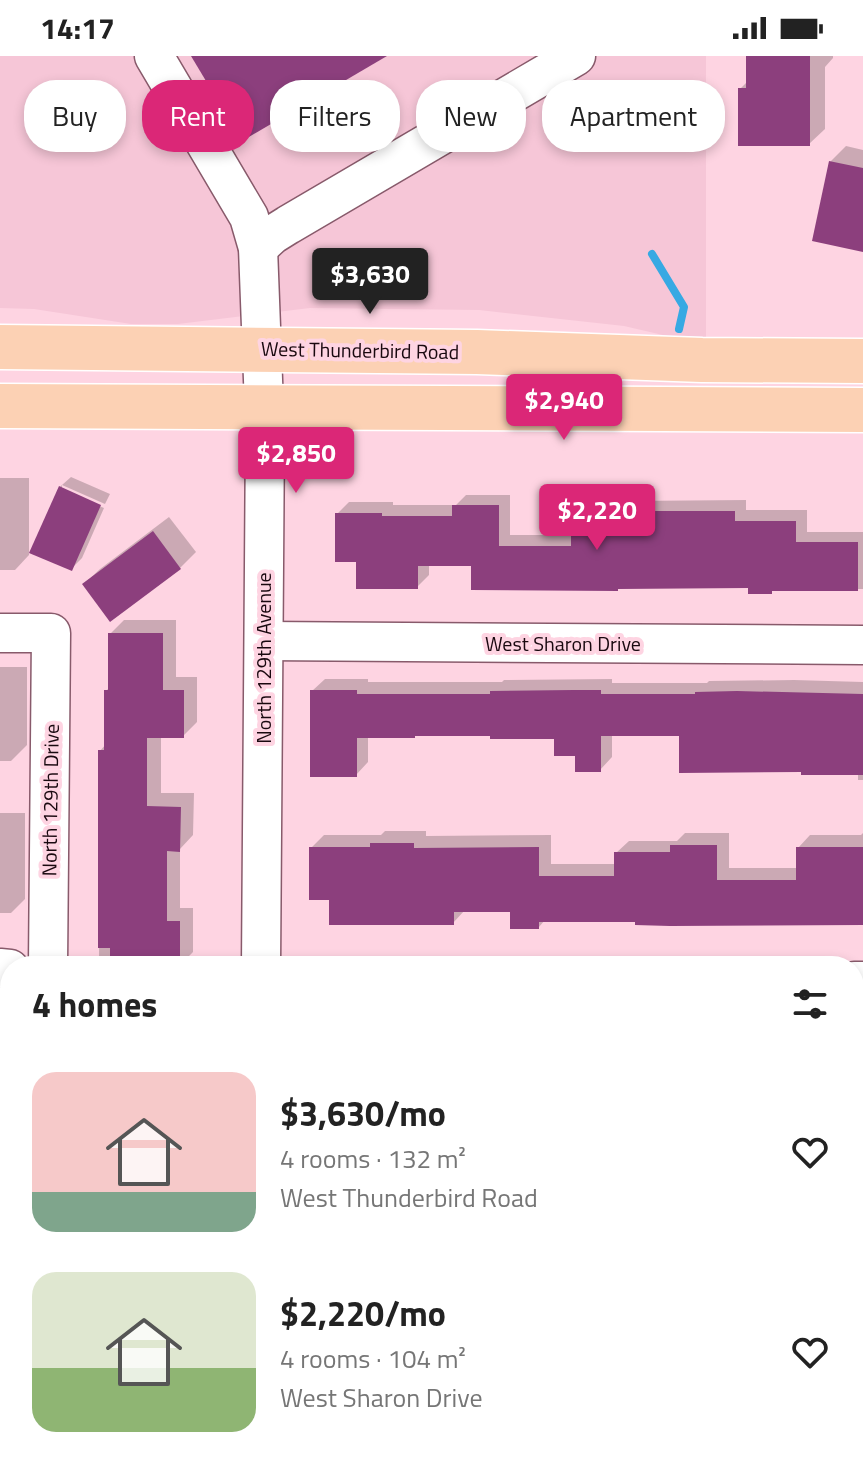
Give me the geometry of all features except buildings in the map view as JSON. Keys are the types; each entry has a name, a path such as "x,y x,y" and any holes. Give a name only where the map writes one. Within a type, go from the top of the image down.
{"main road":[{"name":"West Thunderbird Road","path":"0,347 477,352 702,360 863,361"},
{"path":"0,406 863,410"}],"street":[{"name":"North 129th Avenue","path":"154,56 249,217 258,248 264,406 261,956"},
{"path":"258,248 288,225 576,56"},
{"name":"North 129th Drive","path":"0,633 51,633 48,956"},
{"name":"West Sharon Drive","path":"264,641 863,645"}],"shaded area":[{"path":"0,56 706,56 706,80 542,80 542,152 706,152 706,345 624,326 479,310 310,308 178,324 131,324 34,309 0,308"}],"waterway":[{"path":"652,254 684,307 679,329"}]}
